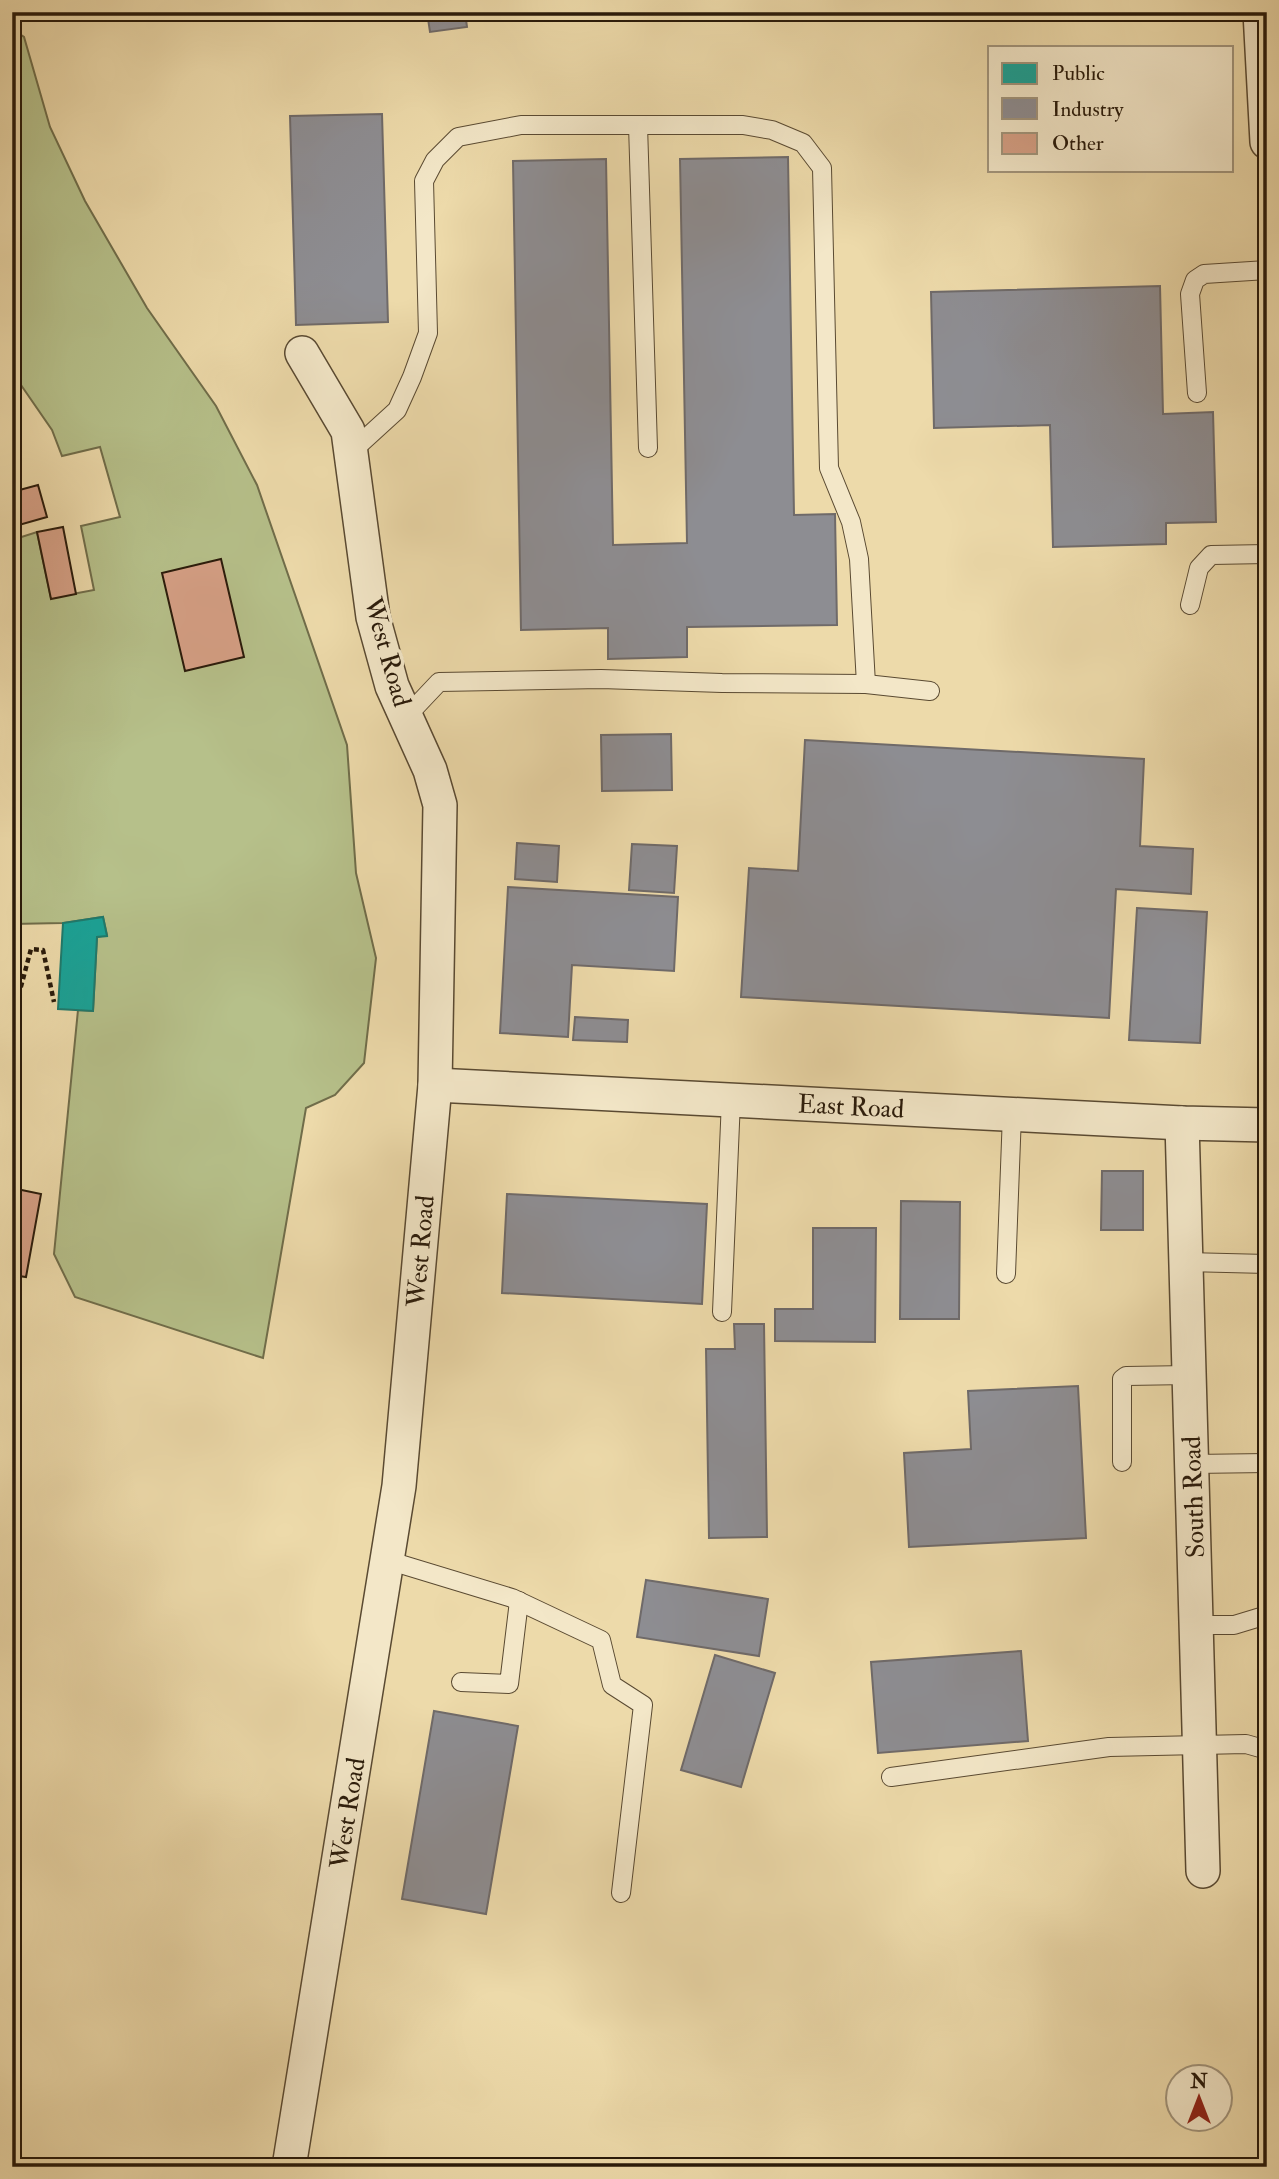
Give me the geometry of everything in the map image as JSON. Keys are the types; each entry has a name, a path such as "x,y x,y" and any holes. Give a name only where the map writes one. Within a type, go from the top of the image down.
{"street":[{"path":"1260,12 1267,142"},
{"name":"West Road","path":"289,2167 399,1486 435,1084 440,805 430,770 392,686 373,617 348,430 302,353"},
{"name":"East Road","path":"435,1084 1182,1123 1267,1125"},
{"name":"South Road","path":"1182,1123 1203,1871"}],"lane":[{"path":"351,452 397,410 428,333 424,181 435,160 458,136 521,125 743,125 772,130 803,143 821,168 829,468 851,522 859,559 866,684"},
{"path":"638,125 649,448"},
{"path":"1197,393 1190,294 1195,280 1204,274 1267,270"},
{"path":"1190,605 1199,568 1211,555 1267,554"},
{"path":"405,717 439,682 601,679 866,684 930,691"},
{"path":"722,1312 730,1100"},
{"path":"1006,1274 1012,1114"},
{"path":"1186,1262 1267,1264"},
{"path":"1122,1462 1122,1379 1126,1376 1189,1375"},
{"path":"1192,1464 1267,1463"},
{"path":"387,1560 519,1601 601,1640 612,1685 643,1705 621,1892"},
{"path":"461,1682 509,1684 519,1601"},
{"path":"1196,1625 1234,1625 1267,1615"},
{"path":"891,1777 1109,1747 1246,1744 1267,1749"}],"path":[{"path":"12,1009 15,1009 31,949 43,950 54,1002"}],"green space":[{"path":"12,29 24,37 50,127 85,201 147,308 216,406 257,485 347,745 356,873 376,958 364,1063 335,1095 306,1108 263,1358 75,1297 54,1254 78,1010 93,1011 97,937 107,935 103,917 63,923 12,924 12,540 37,532 51,598 94,590 81,526 120,517 100,447 62,456 52,430 12,372"}],"building: Public":[{"path":"103,917 107,936 97,937 93,1011 58,1009 63,923"}],"building: Industry":[{"path":"427,12 465,12 467,27 430,32"},
{"path":"382,114 388,322 296,325 290,116"},
{"path":"788,157 794,515 835,514 837,625 687,627 687,657 608,659 608,628 521,630 513,161 606,159 613,545 687,543 680,159"},
{"path":"1160,286 1163,414 1213,412 1216,522 1166,523 1166,544 1053,547 1050,425 934,428 931,292"},
{"path":"671,734 672,790 602,791 601,735"},
{"path":"805,740 1144,759 1140,846 1193,849 1191,894 1116,889 1109,1018 741,997 749,868 798,871"},
{"path":"517,843 559,846 557,882 515,879"},
{"path":"632,844 677,846 674,893 629,890"},
{"path":"508,887 678,897 674,971 572,965 568,1037 500,1033"},
{"path":"1137,908 1207,912 1200,1043 1129,1040"},
{"path":"575,1017 628,1020 627,1042 573,1040"},
{"path":"1102,1171 1143,1171 1143,1230 1101,1230"},
{"path":"507,1194 707,1204 702,1304 502,1293"},
{"path":"901,1201 960,1202 959,1319 900,1319"},
{"path":"813,1228 876,1228 875,1342 775,1341 775,1309 813,1309"},
{"path":"734,1324 764,1324 767,1537 709,1538 706,1349 735,1349"},
{"path":"1078,1386 1086,1538 909,1547 904,1453 971,1449 968,1391"},
{"path":"646,1580 768,1599 759,1656 637,1637"},
{"path":"1021,1651 1028,1741 878,1753 871,1662"},
{"path":"715,1655 775,1673 741,1787 681,1770"},
{"path":"434,1711 518,1726 486,1914 402,1899"}],"building: Other":[{"path":"38,485 47,517 12,527 12,492"},
{"path":"63,527 76,594 51,599 37,532"},
{"path":"221,559 244,657 185,671 162,573"},
{"path":"12,1188 41,1194 26,1277 12,1275"}]}
